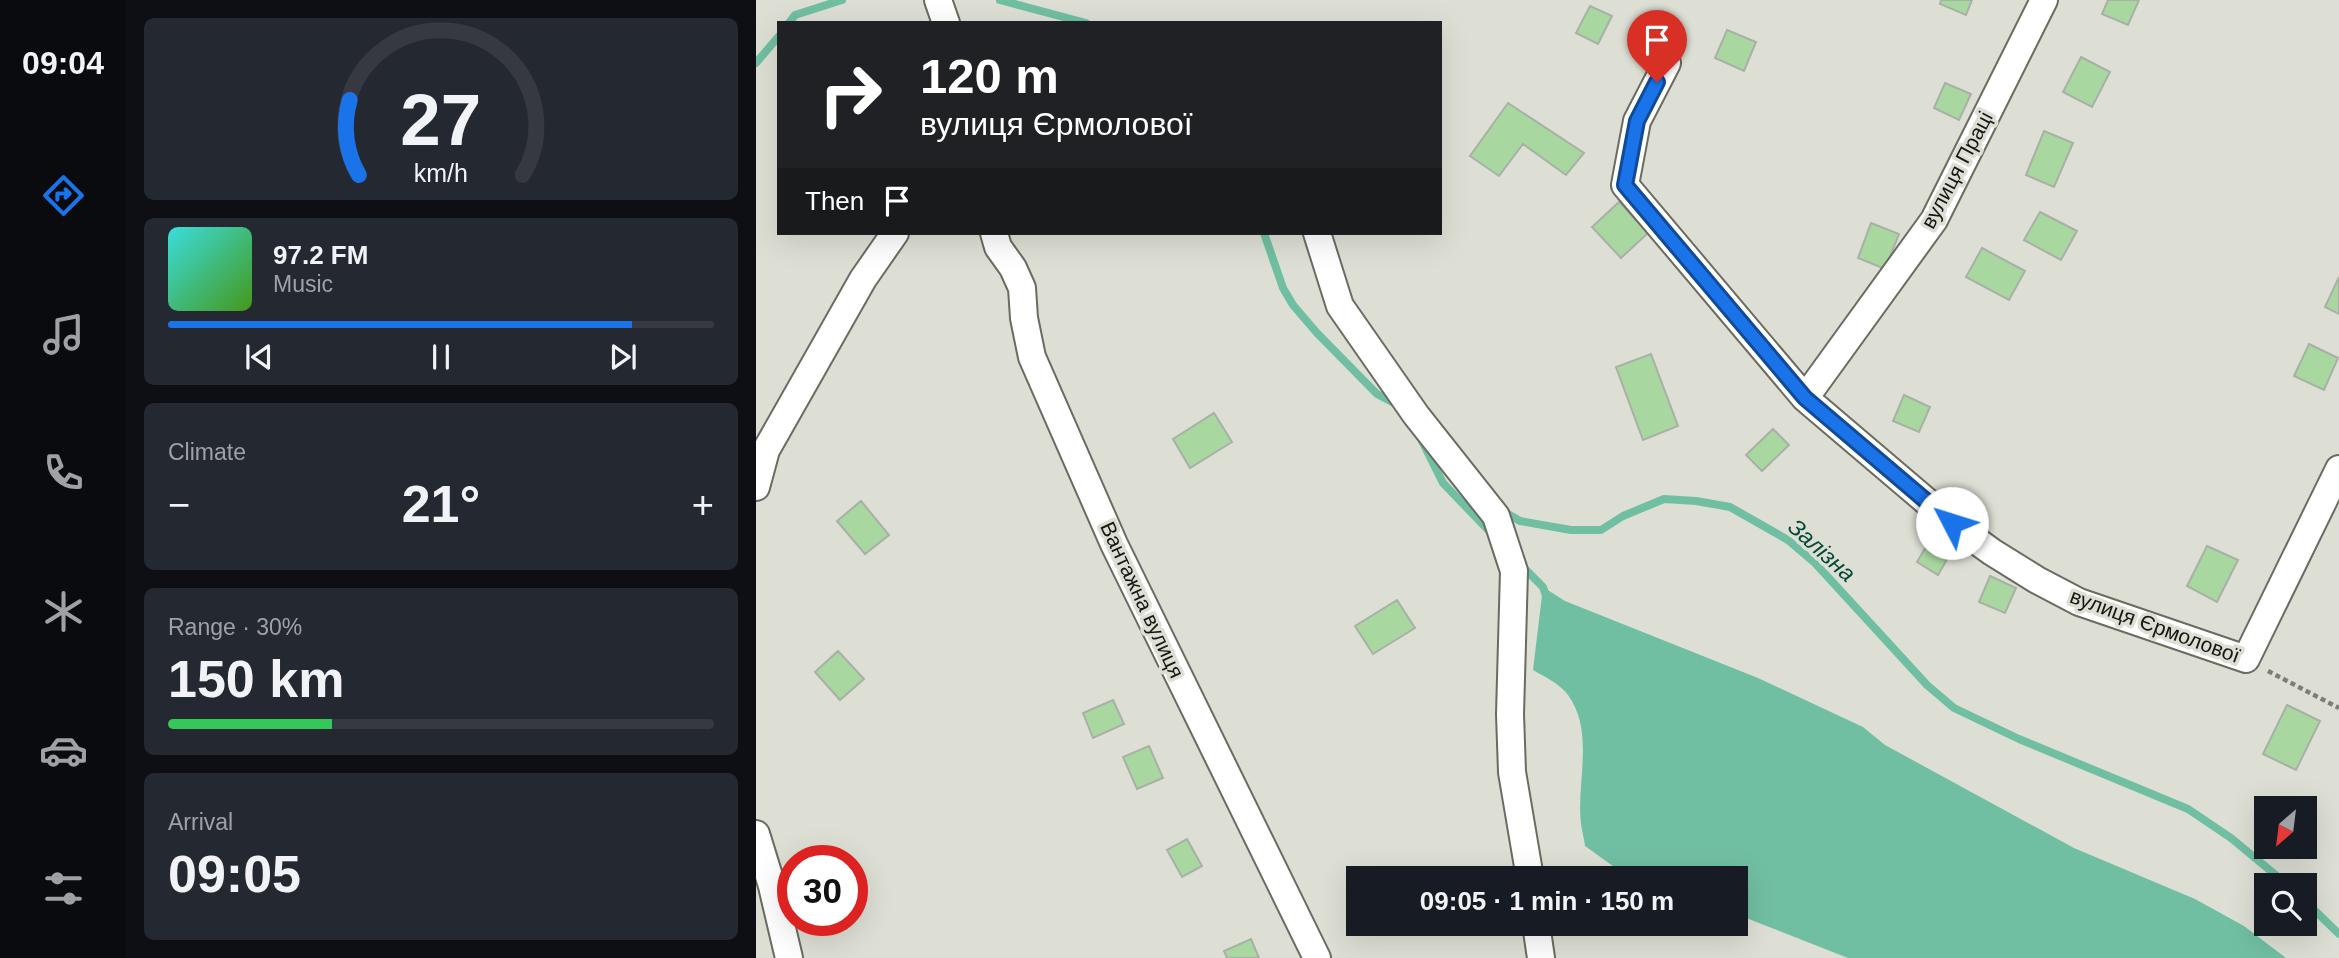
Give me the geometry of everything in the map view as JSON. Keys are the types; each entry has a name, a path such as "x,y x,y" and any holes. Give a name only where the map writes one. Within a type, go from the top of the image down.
{"street":[{"name":"вулиця Праці","path":"1805,398 1934,220 2044,0"},
{"name":"вулиця Єрмолової","path":"1667,63 1637,121 1625,185 1805,398 1952,523 2036,580 2079,602 2246,659"},
{"path":"756,486 766,450 863,279 894,235"},
{"name":"Вантажна вулиця","path":"995,235 1022,288 1024,318 1032,357 1114,544 1317,958"},
{"path":"1318,235 1340,306 1416,415 1496,516 1514,571 1510,715 1512,772 1528,866"},
{"path":"2246,659 2339,469"},
{"path":"756,834 789,958"},
{"path":"1538,936 1541,958"}],"path":[{"name":"вулиця Єрмолової","path":"2246,659 2339,708"}],"shaded area":[{"path":"1543,587 1565,601 1758,678 1863,727 1885,745 2074,848 2195,899 2244,926 2286,958 1848,958 1748,919 1748,866 1613,866 1585,846 1580,808 1583,758 1581,725 1576,709 1565,691 1533,670"}],"building":[{"path":"1941,0 1972,0 1966,15 1940,4"},
{"path":"2108,0 2139,0 2128,25 2102,14"},
{"path":"1590,6 1612,16 1598,44 1576,33"},
{"path":"1727,30 1756,42 1744,71 1715,58"},
{"path":"2081,57 2110,72 2092,107 2063,92"},
{"path":"1945,83 1971,94 1959,120 1934,108"},
{"path":"1508,103 1584,153 1566,175 1523,144 1499,176 1470,156"},
{"path":"2044,131 2073,143 2054,187 2026,175"},
{"path":"1619,202 1648,233 1621,258 1592,227"},
{"path":"2040,212 2077,231 2061,260 2024,240"},
{"path":"1871,223 1899,234 1885,269 1858,258"},
{"path":"1982,248 2025,271 2009,300 1966,277"},
{"path":"2339,277 2339,314 2325,307"},
{"path":"2309,344 2338,358 2324,390 2294,376"},
{"path":"1651,354 1678,426 1643,440 1616,367"},
{"path":"1904,395 1930,407 1919,432 1893,421"},
{"path":"1214,413 1232,442 1190,468 1173,439"},
{"path":"1773,429 1789,445 1762,471 1746,455"},
{"path":"861,501 889,535 865,554 837,521"},
{"path":"1933,535 1954,547 1938,575 1917,562"},
{"path":"2207,546 2238,560 2217,602 2187,586"},
{"path":"1990,576 2016,588 2005,613 1979,602"},
{"path":"1397,600 1415,628 1373,654 1355,626"},
{"path":"838,651 864,679 840,700 815,672"},
{"path":"1113,700 1124,724 1093,738 1083,713"},
{"path":"2287,705 2320,721 2296,770 2263,754"},
{"path":"1149,746 1163,778 1137,789 1123,757"},
{"path":"1187,839 1202,866 1182,877 1167,850"},
{"path":"1251,939 1259,958 1227,958 1224,951"}],"waterway":[{"name":"Залізна","path":"790,21 795,15 842,0"},
{"name":"Залізна","path":"1000,0 1079,21"},
{"name":"Залізна","path":"756,63 777,38"},
{"name":"Залізна","path":"1265,235 1283,288 1293,305 1377,394 1398,405"},
{"path":"1422,441 1443,483 1494,536"},
{"name":"Залізна","path":"1501,510 1520,521 1571,530 1601,530 1623,516 1664,499 1730,507 1788,540 1815,563 1927,685 1954,708 2019,739 2188,809 2231,838 2273,873"},
{"path":"1519,563 1543,587 1546,596"},
{"name":"Залізна","path":"2317,913 2339,934"}],"route":[{"path":"1657,82 1637,121 1625,185 1805,398 1952,523"}]}
